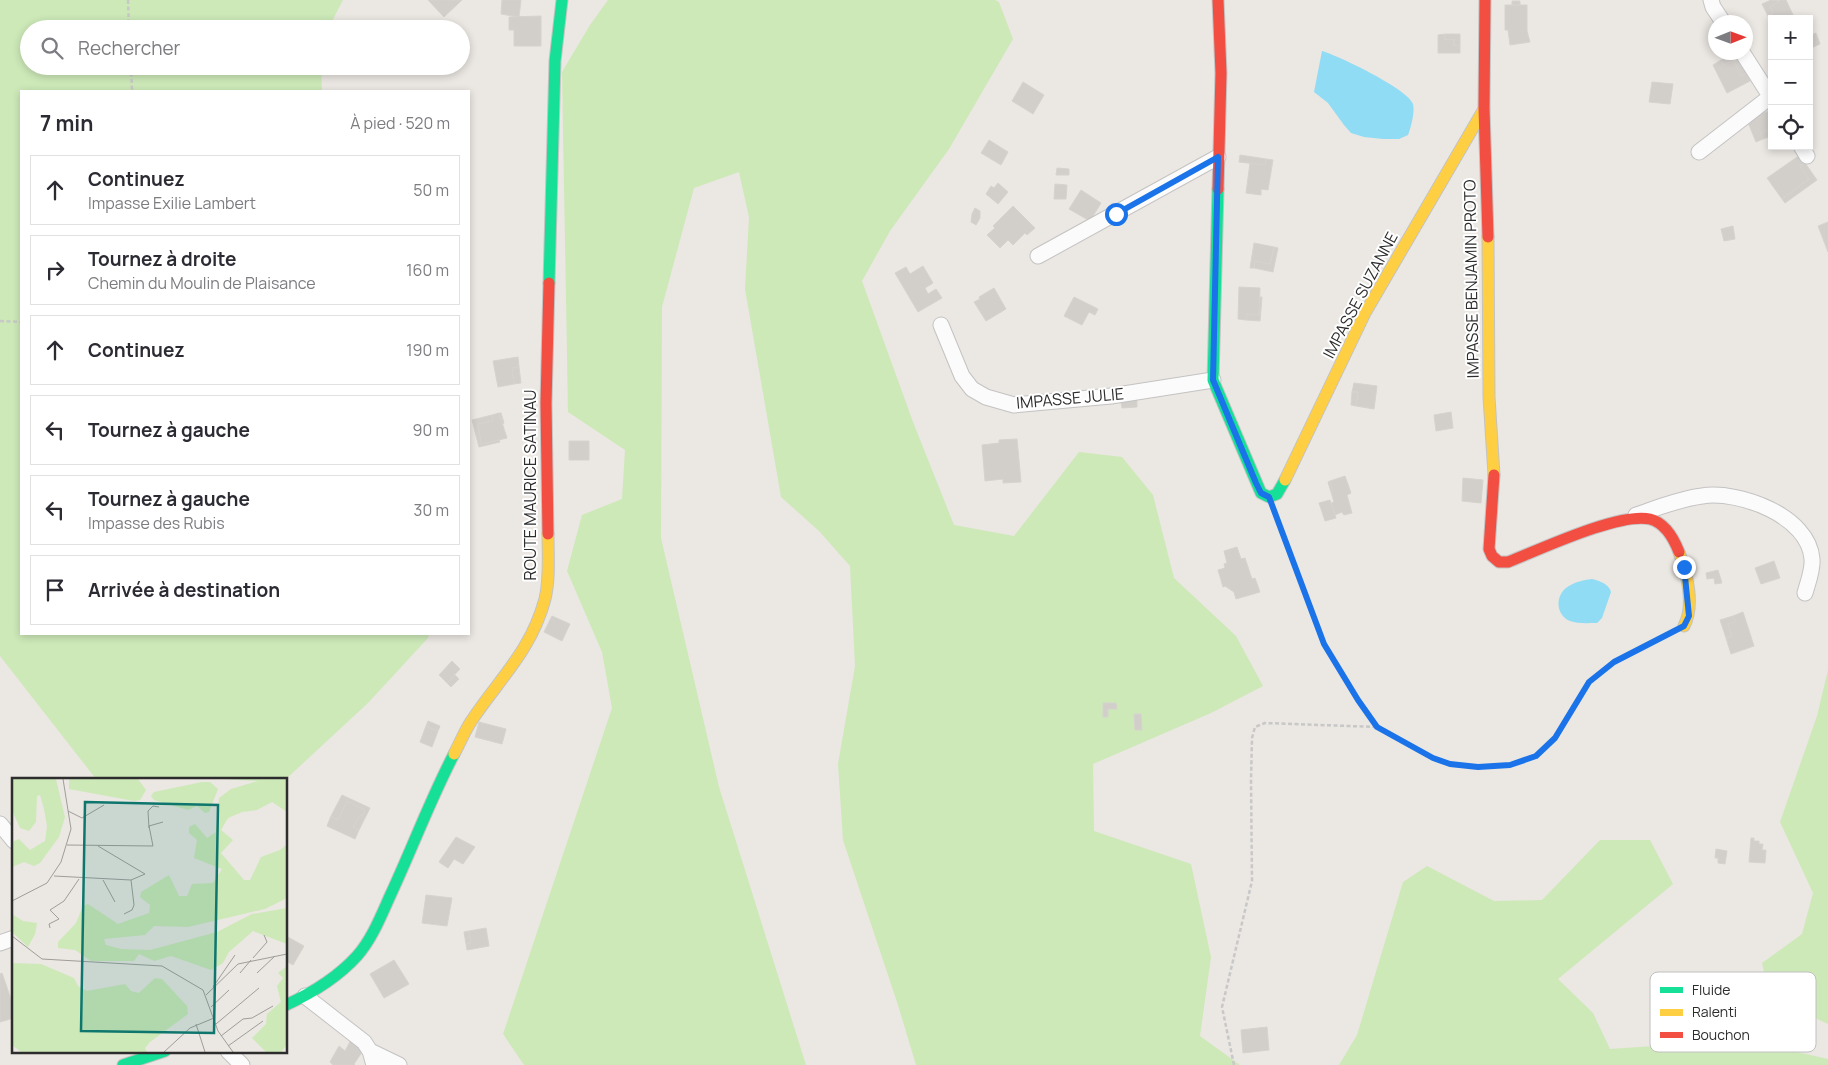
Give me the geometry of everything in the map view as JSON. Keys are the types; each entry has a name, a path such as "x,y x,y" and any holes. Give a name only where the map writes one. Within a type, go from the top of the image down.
{"street":[{"name":"ROUTE MAURICE SATINAU","path":"288,1004 305,996 342,971 359,954 375,928 439,783 470,721 520,656 530,639 545,598 548,568 546,403 555,61 562,0"},
{"path":"1218,0 1221,73 1213,380 1256,483 1261,493 1269,497"},
{"name":"IMPASSE BENJAMIN PROTO","path":"1484,0 1484,108 1489,252 1489,397 1494,479 1489,548 1492,556 1498,562 1508,562 1628,518"},
{"path":"1711,0 1718,15"},
{"path":"1747,60 1768,93"},
{"path":"1699,152 1768,100"},
{"name":"IMPASSE SUZANNE","path":"1269,497 1277,494 1289,474 1365,313 1484,108"},
{"path":"1038,256 1218,157"},
{"name":"IMPASSE JULIE","path":"941,325 962,376 972,390 986,397 1014,405 1111,396 1213,380"},
{"path":"1628,518 1669,504 1702,496 1738,497 1766,508 1788,520 1809,546 1812,560 1805,593"},
{"path":"1628,518 1641,517 1651,519 1661,525 1675,541 1684,567 1689,616 1684,626"},
{"path":"0,824 12,839"},
{"path":"0,943 12,939"},
{"path":"305,996 364,1042 372,1058 399,1065"},
{"path":"120,1052 124,1065 162,1052"},
{"path":"229,1052 242,1065"}],"path":[{"path":"128,0 129,20"},
{"path":"131,75 132,90"},
{"path":"0,321 20,322"},
{"path":"1269,497 1324,644 1358,700 1377,727 1433,758 1450,764 1478,767 1510,765 1536,756 1555,738 1589,682 1614,662 1684,626"},
{"path":"1234,1065 1222,1007 1252,881 1251,771 1252,738 1255,728 1265,723 1377,727"}],"green space":[{"path":"0,0 343,0 333,20 20,20 20,75 321,75 322,90 20,90 20,635 429,635 428,638 368,703 287,778 95,778 0,656"},
{"path":"608,0 995,0 999,2 1013,39 949,149 890,231 862,281 913,422 954,525 1014,536 1079,452 1122,457 1153,495 1174,578 1236,636 1263,686 1211,713 1093,764 1094,831 1191,864 1211,957 1200,1036 1240,1065 916,1065 843,840 838,764 855,666 850,566 819,531 781,497 745,289 749,217 739,172 694,188 662,307 661,538 719,787 806,1065 524,1065 503,1034 612,708 602,652 567,571 582,515 622,499 625,450 568,412 562,72 590,25"},
{"path":"1828,670 1828,1024 1816,1018 1816,972 1764,972 1762,963 1802,934 1813,893 1780,822 1817,716"},
{"path":"1600,840 1650,840 1673,884 1558,979 1593,1013 1610,1049 1650,1046 1650,1052 1797,1052 1828,1059 1828,1065 1339,1065 1357,1035 1403,882 1427,866 1494,901 1542,900"}],"water":[{"path":"1322,51 1343,59 1372,74 1399,90 1408,98 1413,104 1413,111 1408,135 1399,139 1383,139 1364,137 1351,133 1328,103 1314,92"},
{"path":"1592,579 1606,585 1611,592 1602,618 1597,623 1580,623 1565,618 1559,606 1562,592 1575,583"}],"building":[{"path":"428,0 462,0 444,17"},
{"path":"502,0 521,0 519,17 501,14"},
{"path":"1771,0 1780,1 1770,7 1773,13 1768,16 1762,4"},
{"path":"1786,0 1793,15 1770,15 1773,13 1770,7"},
{"path":"1512,1 1520,1 1520,5 1512,5"},
{"path":"1505,5 1527,5 1527,31 1530,42 1510,45 1508,30 1505,30"},
{"path":"541,16 541,46 514,46 514,30 509,30 509,17"},
{"path":"1816,33 1820,44 1813,47 1813,34"},
{"path":"1445,34 1460,34 1460,45 1454,46 1454,39 1445,40"},
{"path":"1445,34 1445,40 1454,39 1454,46 1460,45 1460,53 1438,53 1438,35"},
{"path":"1721,60 1734,60 1724,65"},
{"path":"1721,60 1724,65 1734,60 1741,76 1746,74 1750,81 1727,93 1713,65"},
{"path":"1734,60 1739,60 1746,74 1741,76"},
{"path":"1023,82 1044,95 1033,114 1012,101"},
{"path":"1652,82 1673,84 1670,104 1649,102"},
{"path":"1768,111 1768,130 1760,133 1763,139 1756,142 1747,120"},
{"path":"1768,130 1768,137 1763,139 1760,133"},
{"path":"989,140 1008,152 1001,165 981,153"},
{"path":"1240,155 1266,159 1265,165 1239,162"},
{"path":"1800,155 1805,163 1800,166 1809,179 1782,199 1767,178"},
{"path":"1266,159 1273,160 1268,190 1261,189 1261,195 1246,193 1250,163 1265,165"},
{"path":"1805,163 1817,180 1785,203 1782,199 1809,179 1800,166"},
{"path":"1057,168 1069,169 1069,175 1056,175"},
{"path":"998,183 1008,192 998,204 986,194 991,186 994,188"},
{"path":"1055,184 1067,185 1066,199 1054,199"},
{"path":"1081,190 1101,203 1090,221 1069,209"},
{"path":"1013,206 1035,228 1027,235 1025,233 1013,245 1008,240 1000,248 987,235 995,228 993,226"},
{"path":"975,208 980,211 980,218 976,225 971,222"},
{"path":"1828,222 1828,252 1818,226"},
{"path":"1733,226 1735,239 1724,241 1721,229"},
{"path":"1254,243 1274,247 1270,264 1255,261 1254,268 1250,268"},
{"path":"1274,247 1278,248 1273,272 1254,268 1255,261 1270,264"},
{"path":"923,266 933,283 925,288 928,294 936,289 942,298 918,312 895,273 906,267 910,274"},
{"path":"1239,287 1260,288 1259,315 1247,314 1246,320 1238,319"},
{"path":"994,288 1006,309 986,321 974,302"},
{"path":"1074,297 1098,309 1095,315 1089,312 1082,325 1064,316"},
{"path":"1260,297 1262,297 1260,321 1246,320 1247,314 1259,315"},
{"path":"518,357 519,367 512,368 514,384 498,387 493,361"},
{"path":"519,367 521,383 514,384 512,368"},
{"path":"1354,383 1377,386 1374,409 1356,406 1358,392 1352,392"},
{"path":"1352,392 1358,392 1356,406 1351,405"},
{"path":"1137,399 1137,407 1122,408 1121,400"},
{"path":"1451,412 1453,428 1436,431 1434,415"},
{"path":"499,413 507,438 481,444 478,424 493,421 492,415"},
{"path":"499,413 501,413 504,423 502,424"},
{"path":"492,415 493,421 478,424 481,444 499,440 500,442 479,447 472,420"},
{"path":"1017,439 1021,482 1003,483 1003,479 985,481 982,445 999,443 999,440"},
{"path":"569,441 589,441 589,460 569,460"},
{"path":"1345,476 1351,493 1347,495 1352,513 1344,515 1342,512 1335,515 1331,503 1334,502 1330,481"},
{"path":"1463,478 1483,480 1481,503 1462,501"},
{"path":"1330,481 1333,491 1331,492 1328,482"},
{"path":"1330,500 1336,518 1325,521 1319,503"},
{"path":"1237,547 1241,559 1245,558 1252,579 1255,578 1260,592 1236,599 1234,592 1225,586 1223,587 1218,570 1225,568 1224,564 1227,563 1224,551"},
{"path":"1774,561 1780,578 1761,584 1755,568"},
{"path":"1718,570 1722,583 1715,584 1714,578 1707,579 1706,573"},
{"path":"1743,612 1754,646 1731,654 1726,638 1732,636 1728,624 1735,622 1733,616"},
{"path":"552,616 570,624 562,641 544,632"},
{"path":"1733,616 1735,622 1728,624 1732,636 1726,638 1720,620"},
{"path":"452,661 460,669 447,683 439,675"},
{"path":"455,675 459,679 451,687 447,683"},
{"path":"1103,703 1116,703 1117,709 1108,709 1108,717 1103,717"},
{"path":"1134,714 1141,714 1142,730 1135,730"},
{"path":"428,721 440,726 438,731 426,726"},
{"path":"479,722 506,729 502,744 475,737"},
{"path":"426,726 438,731 432,747 420,742"},
{"path":"342,795 370,808 359,830 353,827 365,810 347,801 338,820 331,816"},
{"path":"347,801 365,810 353,827 359,830 355,839 327,826 331,816 338,820"},
{"path":"456,837 475,847 463,864 454,859 448,868 439,862"},
{"path":"1751,838 1754,838 1754,841 1759,841 1759,844 1763,844 1762,850 1766,850 1765,863 1749,862"},
{"path":"1716,849 1727,851 1725,864 1718,863 1718,858 1715,858"},
{"path":"426,895 452,898 447,926 422,923"},
{"path":"486,928 489,946 467,950 466,944 471,943 469,931"},
{"path":"469,931 471,943 466,944 464,932"},
{"path":"288,937 304,946 293,965 288,962"},
{"path":"394,960 409,984 384,998 370,974"},
{"path":"2,973 12,1002 12,1019 0,1022 0,974"},
{"path":"1267,1027 1269,1050 1243,1053 1241,1030"},
{"path":"351,1040 364,1049 355,1065 333,1065 330,1062 339,1046 345,1051"}],"traffic: fast":[{"path":"549,283 555,61 562,0"},
{"path":"1218,189 1213,380 1261,493 1269,497 1277,494 1285,480"},
{"path":"288,1004 333,978 350,964 372,935 454,754"},
{"path":"123,1065 162,1052"}],"traffic: slow":[{"path":"1285,480 1365,313 1484,109"},
{"path":"1488,237 1489,397 1494,475"},
{"path":"454,754 472,720 514,663 532,634 545,599 548,583 548,534"},
{"path":"1679,552 1689,589 1689,609 1684,626"}],"traffic: jam":[{"path":"1218,0 1221,73 1218,189"},
{"path":"1485,0 1484,109 1488,237"},
{"path":"548,534 546,403 549,283"},
{"path":"1494,475 1489,549 1492,556 1499,562 1508,562 1600,526 1636,518 1650,519 1660,524 1672,537 1679,552"}],"route":[{"path":"1116,214 1218,157 1213,380 1256,483 1261,493 1269,497 1324,644 1377,727 1433,758 1450,764 1478,767 1510,765 1536,756 1555,738 1589,682 1614,662 1684,626 1689,616 1684,567"}]}
